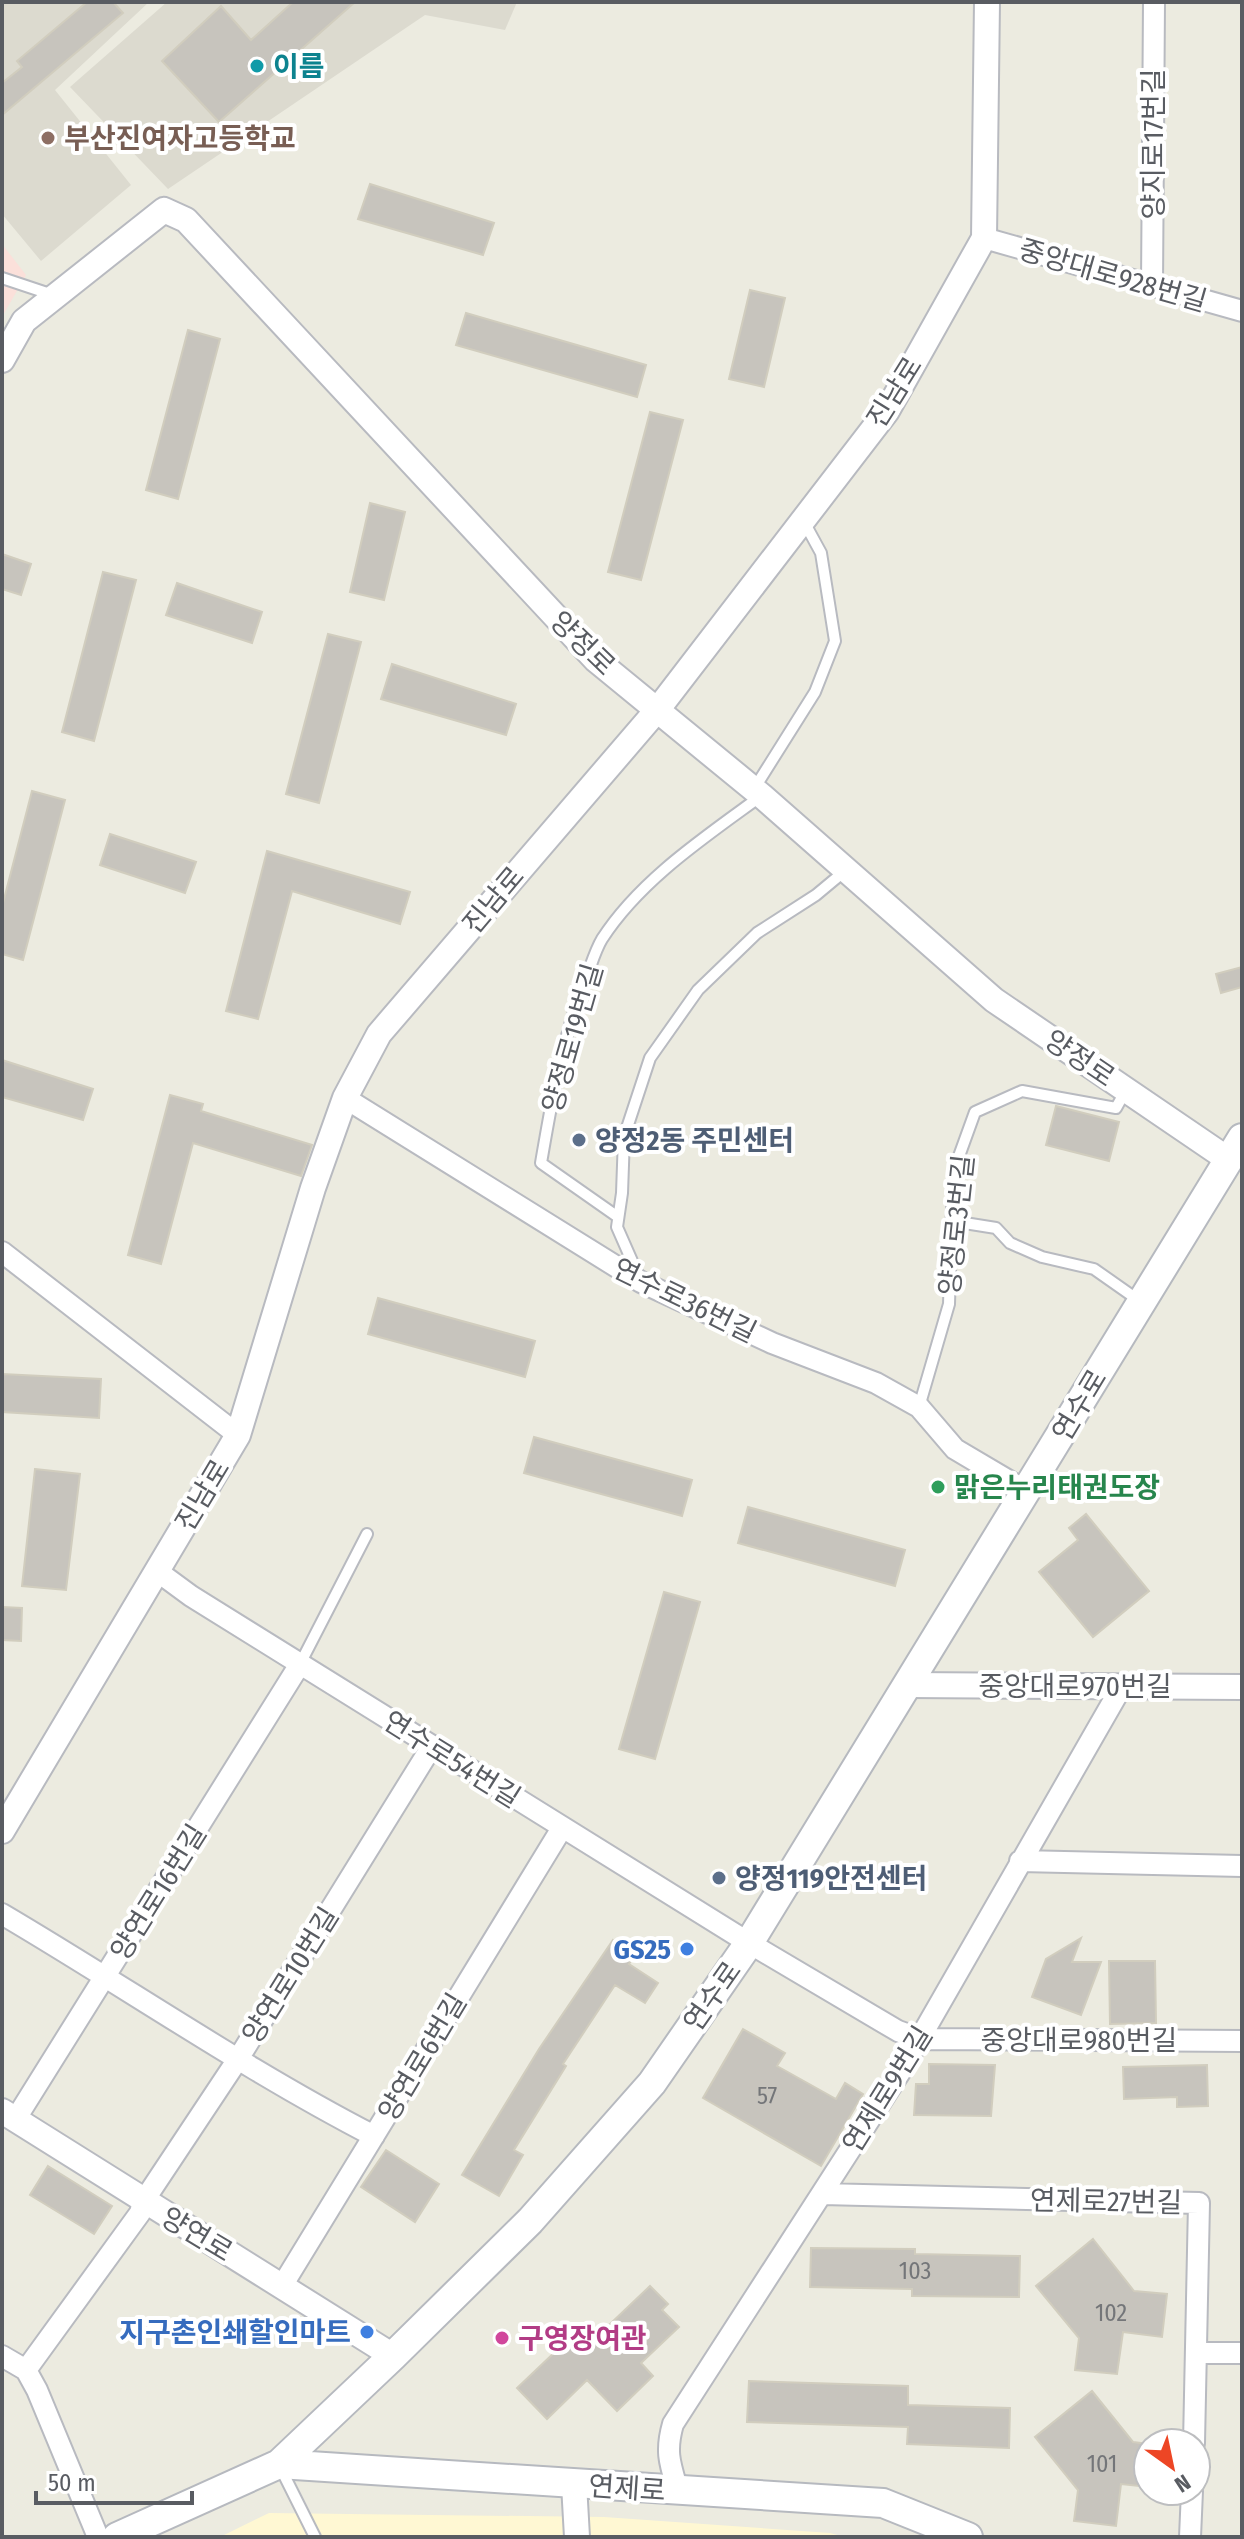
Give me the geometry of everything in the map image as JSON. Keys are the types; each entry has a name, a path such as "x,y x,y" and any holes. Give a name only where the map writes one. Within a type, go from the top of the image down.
{"main road":[{"name":"연수로","path":"117,2537 279,2464 530,2221 652,2083 749,1943 1238,1144"},
{"name":"연제로","path":"279,2464 883,2503 968,2537"}],"street":[{"name":"진남로","path":"2,1831 238,1435 313,1188 345,1098 379,1034 658,709 887,411 984,238 987,2"},
{"name":"양지로17번길","path":"1152,286 1154,2"},
{"name":"양정로","path":"2,360 24,321 164,210 186,220 596,660 758,793 994,1000 1126,1090 1238,1144"},
{"name":"중앙대로928번길","path":"984,238 1242,311"},
{"name":"연수로36번길","path":"345,1098 641,1282 772,1343 876,1383 919,1407 955,1449 1026,1491"},
{"path":"2,1252 238,1435"},
{"name":"연수로54번길","path":"157,1571 191,1596 749,1943"},
{"name":"양연로16번길","path":"9,2116 106,1975 300,1664"},
{"name":"중앙대로970번길","path":"908,1685 1242,1687"},
{"name":"연제로9번길","path":"678,2491 668,2456 673,2424 920,2039 1122,1686"},
{"name":"양연로10번길","path":"26,2370 140,2213 143,2202 238,2059 432,1746"},
{"name":"양연로6번길","path":"282,2286 562,1828"},
{"path":"1020,1861 1242,1866"},
{"path":"2,1914 106,1975 238,2059 374,2136"},
{"name":"중앙대로980번길","path":"749,1943 898,2031 920,2039 1242,2041"},
{"name":"양연로","path":"9,2116 393,2356"},
{"name":"연제로27번길","path":"822,2194 1199,2203 1195,2427"},
{"path":"1197,2353 1242,2353"},
{"path":"2,2356 26,2370 37,2390 98,2537"},
{"path":"574,2484 577,2537"},
{"path":"1190,2537 1191,2507"}],"lane":[{"path":"2,278 55,296"},
{"path":"758,793 815,692 835,641 821,553 802,518"},
{"name":"양정로19번길","path":"618,1217 541,1163 550,1107 578,997 601,940 632,901 758,793"},
{"path":"641,1282 617,1227 624,1137 650,1058 698,990 757,933 816,895 846,870"},
{"name":"양정로3번길","path":"919,1407 949,1304 958,1159 975,1112 1022,1091 1116,1108 1126,1090"},
{"path":"952,1221 996,1228 1010,1243 1042,1257 1094,1269 1142,1302"},
{"path":"300,1664 367,1534"},
{"path":"279,2464 315,2537"}],"shaded area":[{"name":"부산진여자고등학교","path":"2,2 149,2 55,90 131,185 41,261 2,214"},
{"path":"167,2 517,2 505,30 425,15 168,189 70,87"},
{"path":"2,244 26,275 2,317"},
{"path":"269,2513 604,2517 830,2533 845,2537 220,2537"}],"building":[{"path":"87,2 113,2 123,13 2,115 2,83 22,67 17,61"},
{"name":"이름","path":"293,2 355,2 219,122 162,61 221,6 251,40"},
{"path":"370,184 494,223 483,255 358,219"},
{"path":"750,290 785,298 764,387 729,379"},
{"path":"466,313 646,365 637,397 456,345"},
{"path":"188,330 220,339 178,499 146,490"},
{"path":"650,412 683,420 641,580 608,572"},
{"path":"370,503 405,512 384,600 350,592"},
{"path":"2,554 31,564 21,595 2,589"},
{"path":"103,572 136,580 94,741 62,732"},
{"path":"177,583 262,612 252,643 166,615"},
{"path":"328,634 361,642 319,803 286,794"},
{"path":"392,664 516,704 506,735 381,699"},
{"path":"32,791 65,800 23,960 2,954 2,907"},
{"path":"110,834 196,862 185,893 100,865"},
{"path":"267,851 410,892 400,924 292,891 258,1019 226,1011"},
{"path":"1242,967 1242,987 1221,993 1216,974"},
{"path":"2,1060 93,1089 83,1120 2,1097"},
{"path":"170,1095 203,1104 201,1111 312,1145 301,1176 193,1143 161,1264 128,1255"},
{"path":"1056,1106 1119,1122 1109,1161 1046,1145"},
{"path":"378,1298 535,1341 525,1377 368,1334"},
{"path":"2,1374 101,1379 99,1418 2,1412"},
{"path":"534,1437 692,1480 682,1516 524,1473"},
{"path":"35,1469 80,1474 66,1590 22,1586"},
{"path":"748,1507 905,1550 895,1586 738,1543"},
{"path":"1086,1514 1149,1591 1093,1637 1039,1572 1078,1540 1069,1528"},
{"path":"664,1592 700,1602 655,1759 619,1749"},
{"path":"2,1607 22,1608 21,1641 2,1640"},
{"path":"1081,1938 1072,1962 1101,1962 1081,2015 1032,1997 1046,1959"},
{"path":"613,1940 635,1955 629,1964 658,1983 645,2003 615,1985 563,2064 566,2066 514,2150 523,2155 499,2196 462,2175 539,2049"},
{"path":"1109,1961 1155,1961 1156,2023 1110,2024"},
{"path":"743,2029 785,2053 777,2066 836,2099 845,2083 863,2094 821,2166 703,2098"},
{"path":"929,2064 995,2065 991,2116 914,2115 916,2084 929,2084"},
{"path":"1207,2065 1208,2106 1177,2107 1177,2097 1124,2099 1123,2067"},
{"path":"386,2150 439,2184 415,2222 361,2187"},
{"path":"48,2166 112,2206 94,2234 30,2195"},
{"path":"1093,2239 1134,2291 1167,2294 1162,2337 1123,2332 1117,2374 1075,2370 1079,2338 1036,2286"},
{"path":"811,2248 915,2249 915,2254 1020,2256 1019,2297 912,2296 912,2289 810,2287"},
{"path":"650,2286 668,2304 662,2310 679,2327 641,2363 653,2376 617,2411 587,2380 547,2419 517,2388 576,2332 588,2345"},
{"path":"749,2381 908,2386 908,2405 1010,2408 1009,2448 907,2444 908,2427 747,2422"},
{"path":"1092,2391 1132,2441 1132,2485 1121,2484 1116,2526 1074,2521 1078,2490 1035,2437"}],"place":[{"name":"이름","path":"257,66"},
{"name":"부산진여자고등학교","path":"48,138"},
{"name":"양정2동 주민센터","path":"579,1140"},
{"name":"맑은누리태권도장","path":"938,1487"},
{"name":"양정119안전센터","path":"719,1878"},
{"name":"GS25","path":"687,1949"},
{"name":"지구촌인쇄할인마트","path":"367,2332"},
{"name":"구영장여관","path":"502,2338"}]}
